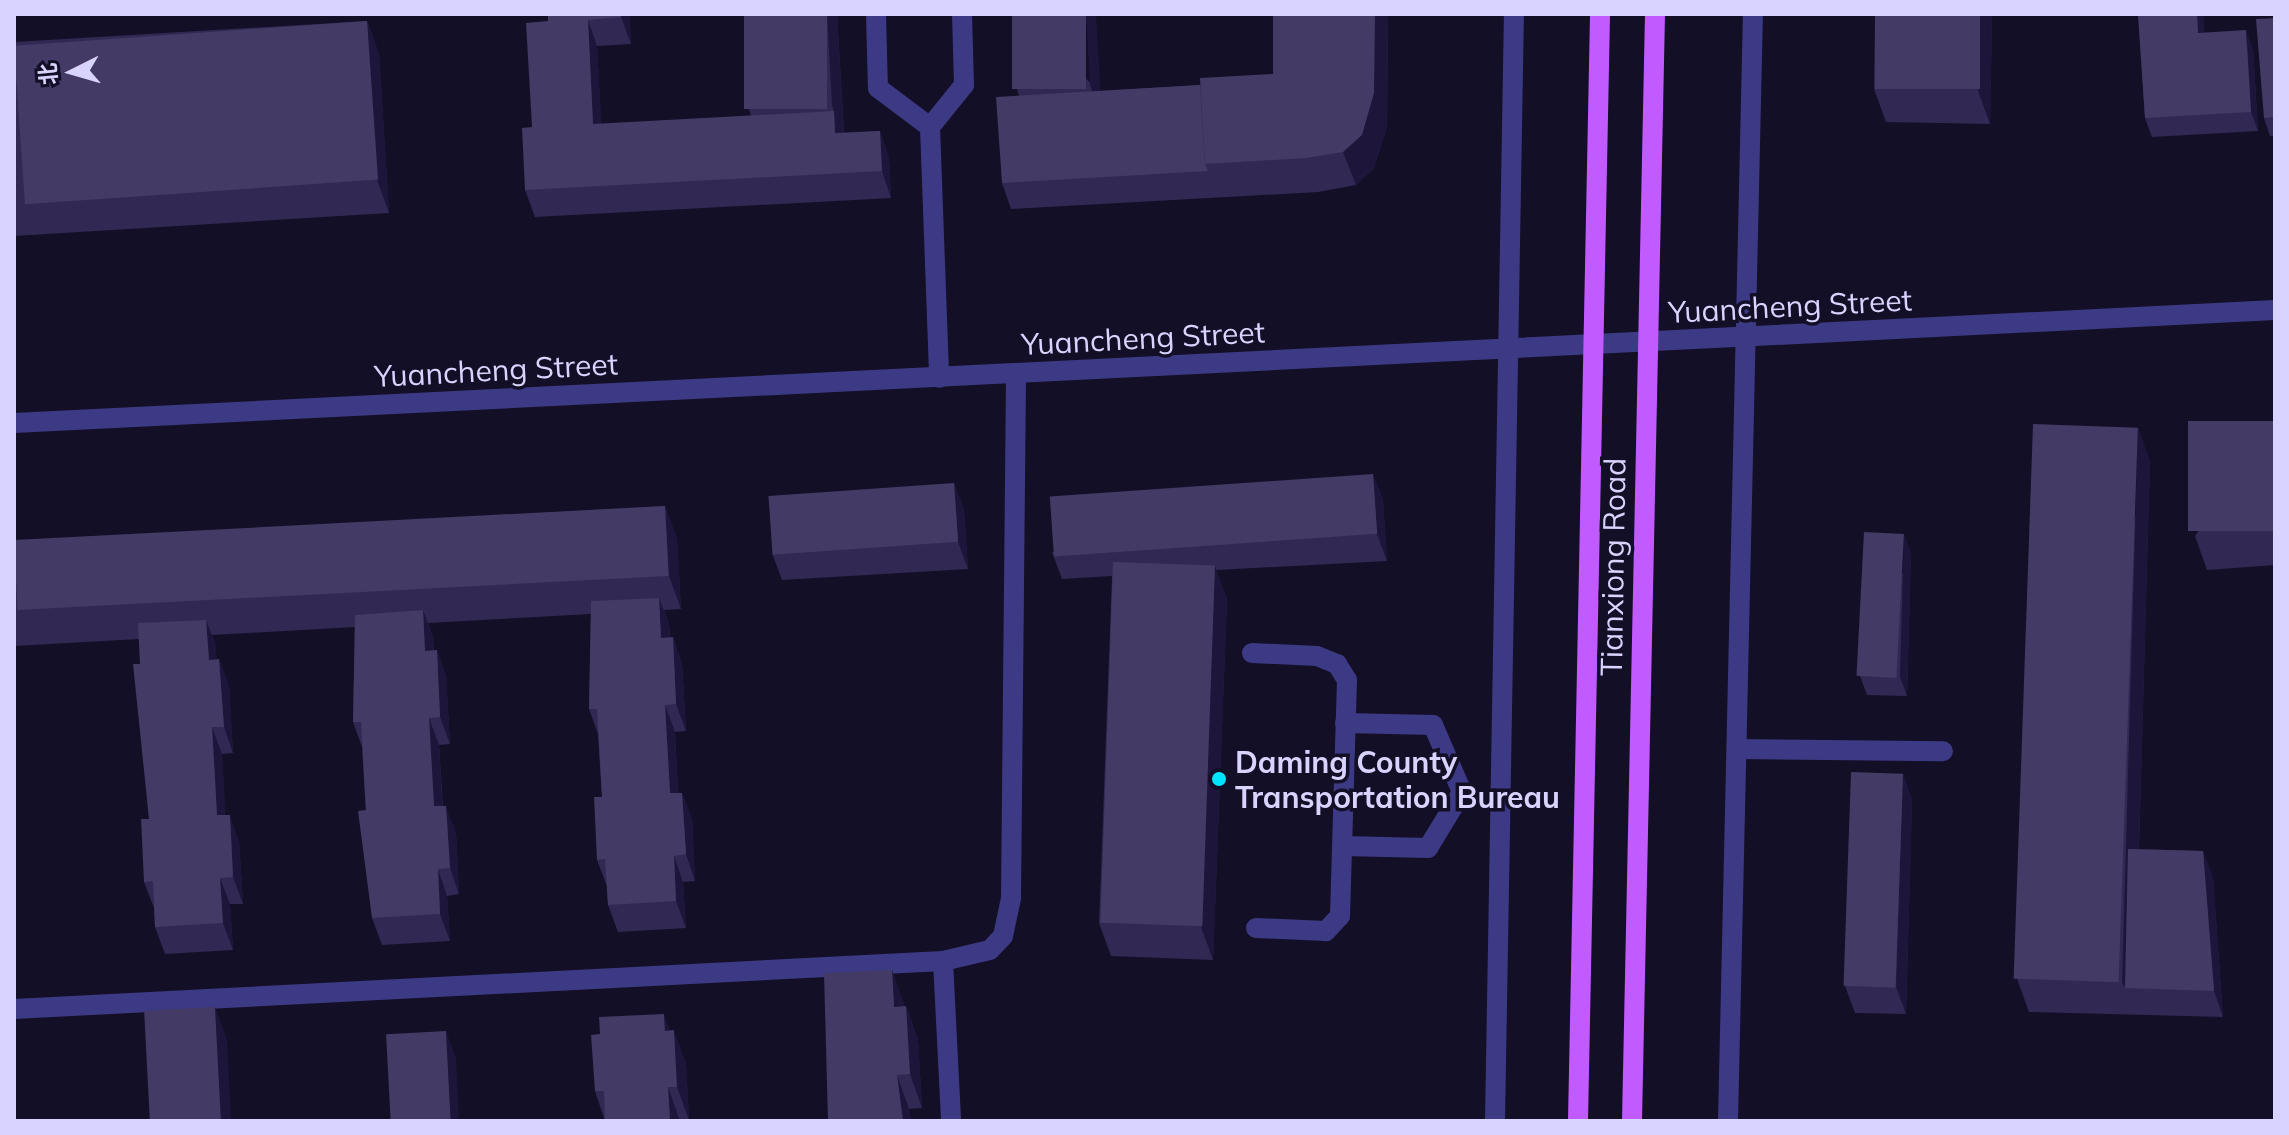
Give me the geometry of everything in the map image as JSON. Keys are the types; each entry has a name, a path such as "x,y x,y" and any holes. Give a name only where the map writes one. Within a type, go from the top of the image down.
{"main road":[{"name":"Tianxiong Road","path":"1578,1121 1600,14"},
{"name":"Tianxiong Road","path":"1632,1121 1655,14"}],"street":[{"path":"876,14 878,88 930,127"},
{"path":"939,378 930,127 964,85 962,14"},
{"path":"1495,1121 1514,14"},
{"path":"1728,1121 1753,14"},
{"name":"Yuancheng Street","path":"14,423 2275,310"},
{"path":"14,1009 943,961 990,950 1003,936 1011,898 1016,374"},
{"path":"1252,653 1337,664 1347,680 1343,846 1335,925 1256,928"},
{"path":"1343,846 1428,848 1462,792 1433,725 1345,723"},
{"path":"1737,749 1943,751"},
{"path":"943,961 951,1121"}],"building":[{"path":"548,14 621,14 621,17 588,20 593,124 834,111 835,133 880,131 882,171 525,190 522,128 532,127 526,23 548,21"},
{"path":"744,14 827,14 827,109 744,109"},
{"path":"1012,14 1086,14 1086,89 1012,89"},
{"path":"1273,14 1375,14 1374,93 1362,135 1343,152 1306,158 1205,164 1200,78 1273,74"},
{"path":"1875,14 1980,14 1980,89 1875,89"},
{"path":"2138,14 2197,14 2198,33 2246,30 2251,112 2145,118"},
{"path":"2275,18 2275,117 2264,118 2256,19"},
{"path":"367,21 378,180 25,204 14,46"},
{"path":"1200,85 1208,171 1002,183 996,97"},
{"path":"2188,421 2275,421 2275,531 2188,531"},
{"path":"2033,424 2138,428 2119,982 2014,979"},
{"path":"1373,474 1377,534 1054,556 1050,497"},
{"path":"954,483 958,542 773,555 768,496"},
{"path":"665,506 669,576 18,610 14,540"},
{"path":"1864,532 1904,534 1896,678 1856,676"},
{"path":"1113,562 1215,566 1202,926 1100,923"},
{"path":"659,598 661,638 673,637 676,704 665,705 670,793 682,793 686,854 674,856 676,901 608,905 605,859 597,860 594,797 602,797 597,709 589,709 591,601"},
{"path":"423,610 425,651 437,650 440,717 429,718 434,806 446,806 450,868 438,869 440,914 372,918 358,811 366,810 361,722 353,722 355,615"},
{"path":"206,620 209,660 219,659 224,727 212,727 217,815 230,815 233,877 220,878 223,923 155,927 153,881 144,882 141,819 149,819 133,664 140,664 138,623"},
{"path":"1851,772 1903,774 1895,988 1844,986"},
{"path":"2128,849 2203,851 2214,991 2125,988"},
{"path":"892,970 894,1007 906,1006 910,1074 897,1075 903,1121 828,1121 824,973"},
{"path":"215,1007 221,1121 150,1121 144,1011"},
{"path":"664,1014 665,1031 674,1030 677,1087 668,1087 670,1121 605,1121 604,1091 595,1091 591,1035 600,1034 599,1017"},
{"path":"446,1031 451,1121 391,1121 386,1034"}],"place":[{"name":"Daming County Transportation Bureau","path":"1219,779"}]}
